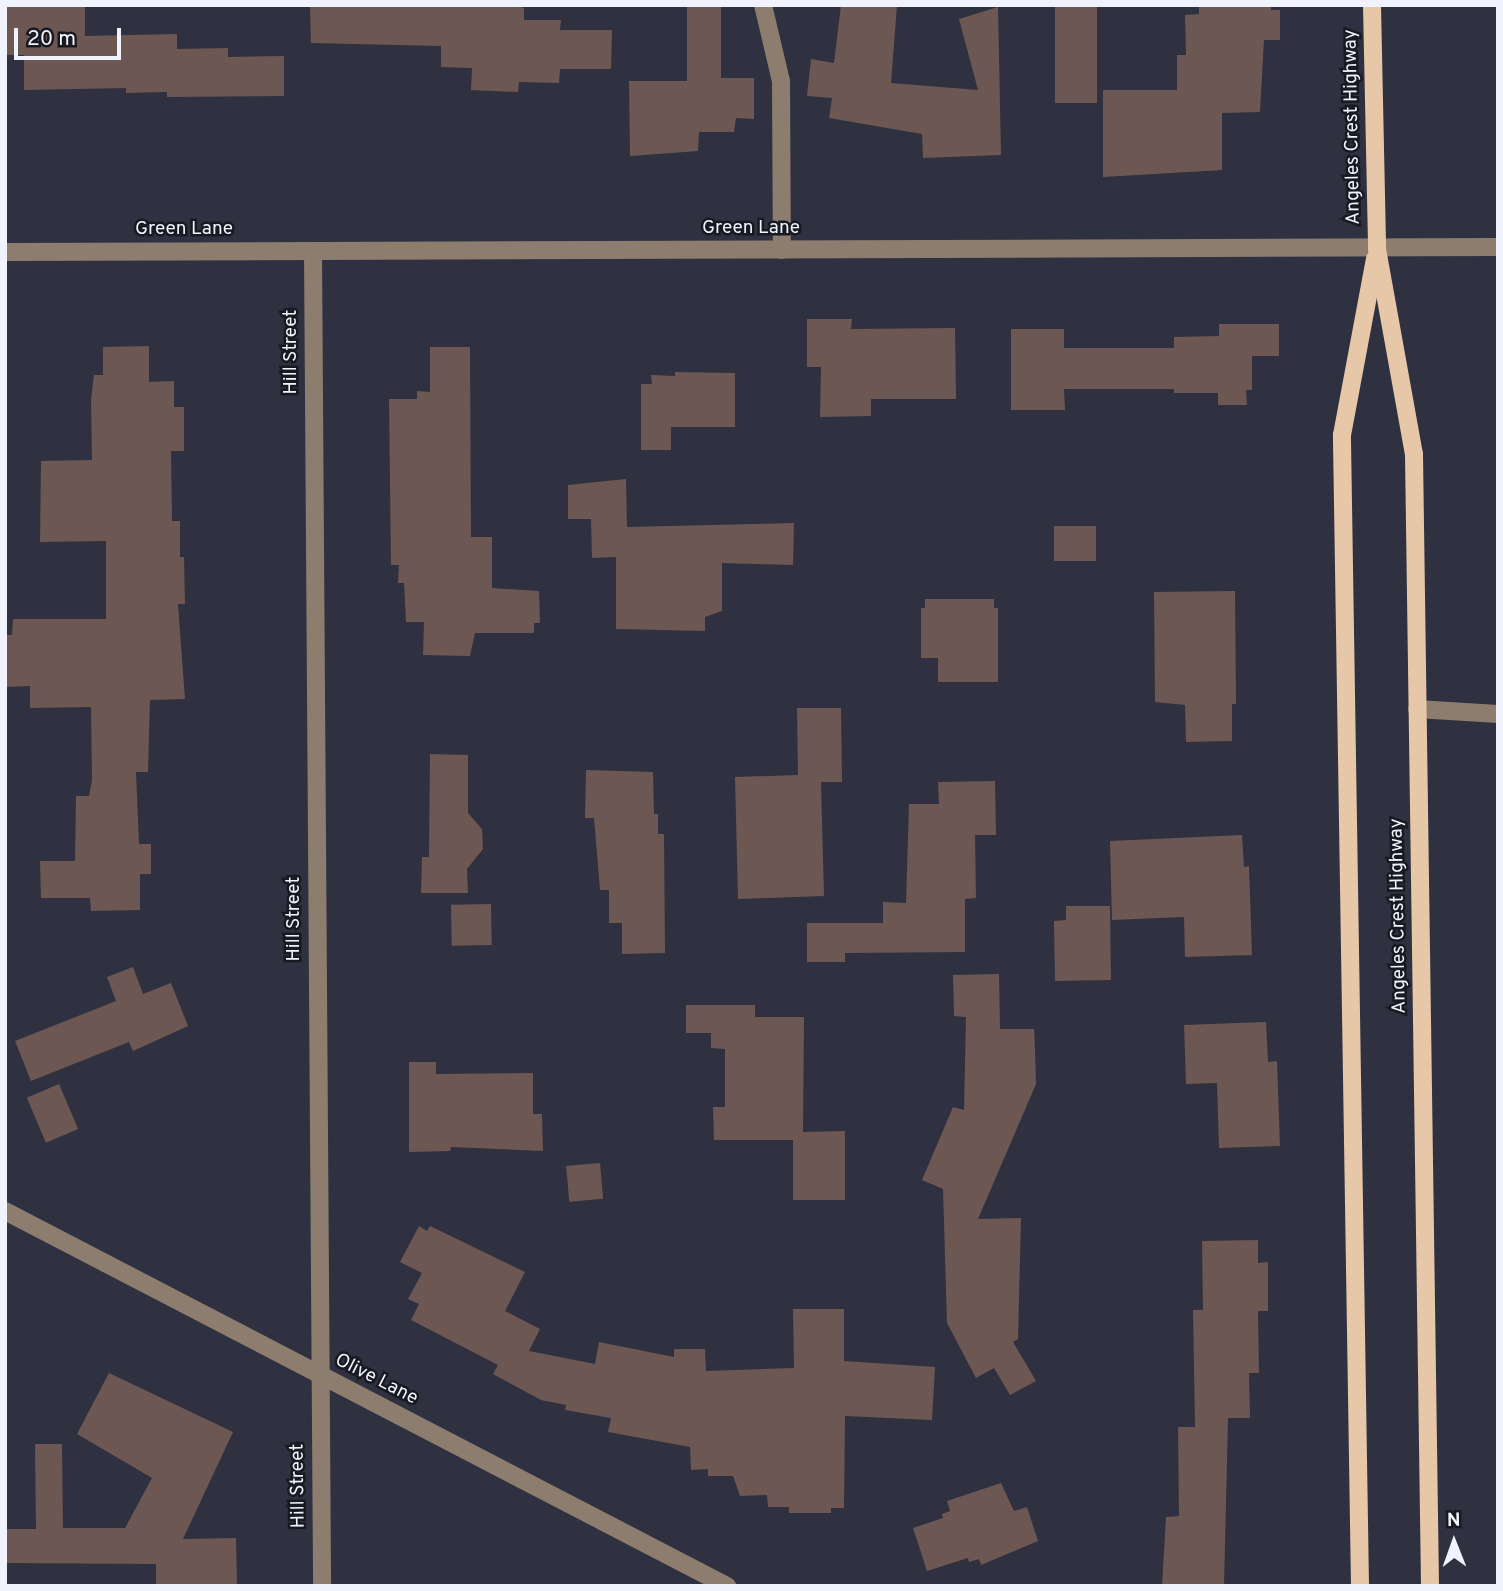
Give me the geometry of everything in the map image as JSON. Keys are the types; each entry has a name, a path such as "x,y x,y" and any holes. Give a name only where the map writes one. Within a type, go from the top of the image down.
{"main road":[{"name":"Angeles Crest Highway","path":"1373,5 1377,248 1414,454 1430,1586"},
{"name":"Angeles Crest Highway","path":"1360,1586 1342,435 1377,248"}],"street":[{"path":"763,5 781,80 782,250"},
{"name":"Green Lane","path":"5,252 1498,247"},
{"name":"Hill Street","path":"313,251 318,1374 322,1586"},
{"path":"1417,709 1498,713"},
{"name":"Olive Lane","path":"5,1211 727,1586"}],"building":[{"path":"5,5 85,5 85,36 177,34 177,49 228,48 228,57 284,56 284,96 167,97 167,92 126,93 126,88 24,90 24,55 5,55"},
{"path":"310,5 513,5 524,8 524,20 561,20 560,30 612,30 611,69 560,69 559,83 519,82 518,92 471,90 472,68 441,67 441,46 311,43"},
{"path":"687,5 721,5 721,78 754,78 754,119 736,118 734,132 699,132 698,151 630,156 629,81 687,81"},
{"path":"841,5 897,5 891,83 978,90 959,19 998,7 1001,155 923,158 922,134 829,118 832,98 807,96 811,59 834,63"},
{"path":"1055,5 1097,5 1097,103 1055,103"},
{"path":"1199,5 1271,5 1271,10 1280,10 1280,40 1264,40 1260,112 1222,113 1222,170 1103,177 1103,90 1177,90 1177,55 1186,55 1185,15 1199,14"},
{"path":"807,319 852,319 851,329 955,328 956,399 871,399 871,416 820,417 821,367 807,367"},
{"path":"1219,324 1279,324 1279,356 1252,356 1252,390 1246,390 1247,405 1218,405 1218,393 1174,393 1174,389 1064,389 1065,410 1011,410 1011,329 1064,329 1064,348 1174,348 1174,337 1219,336"},
{"path":"149,346 149,382 174,381 174,407 184,407 184,451 171,451 172,521 180,521 180,557 184,557 185,604 178,604 185,699 150,700 148,772 136,772 139,844 151,844 151,874 140,874 140,910 91,911 90,898 41,898 40,861 75,861 76,796 89,796 92,780 91,707 30,708 30,686 5,687 5,635 12,635 13,619 106,619 106,541 40,542 41,461 92,460 91,399 94,375 103,375 103,347"},
{"path":"430,347 470,347 471,537 492,537 492,588 539,591 540,623 534,623 534,633 475,633 470,656 423,655 424,622 406,622 404,583 398,583 399,565 391,565 389,399 417,399 417,391 430,392"},
{"path":"675,372 735,373 735,427 671,427 671,450 641,450 641,384 652,384 651,375 675,376"},
{"path":"626,479 627,527 794,523 793,565 722,563 722,611 705,617 705,631 616,629 616,557 592,558 591,519 568,519 568,485"},
{"path":"1054,526 1096,526 1096,561 1054,561"},
{"path":"1235,591 1236,704 1232,704 1232,741 1186,742 1185,705 1155,702 1154,592"},
{"path":"925,599 994,599 994,608 998,608 998,682 938,682 938,658 921,658 921,608 925,608"},
{"path":"797,708 841,708 842,782 821,782 824,896 738,899 735,777 798,775"},
{"path":"430,754 468,755 468,813 482,829 483,849 467,869 468,893 421,893 422,857 429,857"},
{"path":"586,770 653,772 654,814 658,814 658,834 664,834 665,953 622,954 622,923 609,923 609,890 600,890 594,818 585,818"},
{"path":"995,781 996,835 975,835 976,898 965,899 965,952 845,953 845,962 807,962 807,923 883,923 883,902 906,903 909,804 939,804 938,782"},
{"path":"1242,835 1244,867 1249,866 1252,955 1185,957 1184,917 1112,920 1110,841"},
{"path":"491,904 492,945 452,946 451,905"},
{"path":"1066,906 1110,906 1111,980 1055,981 1054,921 1066,920"},
{"path":"133,967 143,994 171,983 188,1026 133,1051 129,1042 31,1081 15,1041 116,1001 107,977"},
{"path":"999,974 1000,1029 1034,1029 1036,1084 978,1219 1021,1218 1018,1339 1013,1342 1036,1381 1010,1395 994,1368 976,1378 947,1323 943,1189 922,1180 953,1107 964,1110 966,1017 954,1016 953,975"},
{"path":"686,1005 755,1005 755,1017 804,1017 803,1132 845,1131 845,1200 793,1200 793,1140 714,1140 713,1107 725,1107 725,1049 711,1048 711,1033 686,1033"},
{"path":"1266,1022 1268,1062 1277,1061 1280,1146 1219,1148 1217,1083 1186,1084 1184,1025"},
{"path":"409,1062 436,1062 436,1074 533,1073 533,1114 542,1114 543,1151 451,1147 450,1151 409,1152"},
{"path":"59,1084 78,1129 46,1143 27,1098"},
{"path":"600,1163 603,1199 569,1202 566,1166"},
{"path":"419,1226 427,1231 430,1226 525,1272 505,1311 540,1329 529,1351 595,1364 599,1342 674,1357 674,1349 705,1349 706,1371 794,1368 793,1309 844,1309 844,1361 935,1367 932,1420 845,1416 844,1508 831,1508 831,1513 789,1513 789,1507 768,1507 767,1495 740,1496 733,1476 708,1476 708,1469 691,1470 690,1447 608,1432 611,1418 565,1410 566,1405 541,1400 493,1374 498,1365 411,1320 419,1304 408,1299 422,1273 400,1262"},
{"path":"1258,1240 1258,1263 1268,1262 1268,1311 1258,1311 1259,1373 1249,1373 1250,1418 1228,1418 1224,1586 1162,1586 1166,1517 1179,1516 1178,1427 1195,1427 1193,1310 1203,1310 1202,1241"},
{"path":"109,1373 233,1432 183,1539 236,1538 237,1586 156,1586 156,1564 5,1563 5,1529 36,1529 35,1444 62,1444 63,1528 125,1528 152,1478 77,1434"},
{"path":"1001,1483 1014,1511 1027,1507 1038,1541 981,1565 979,1559 969,1562 968,1558 927,1571 913,1528 943,1518 942,1514 950,1511 947,1501"}]}
